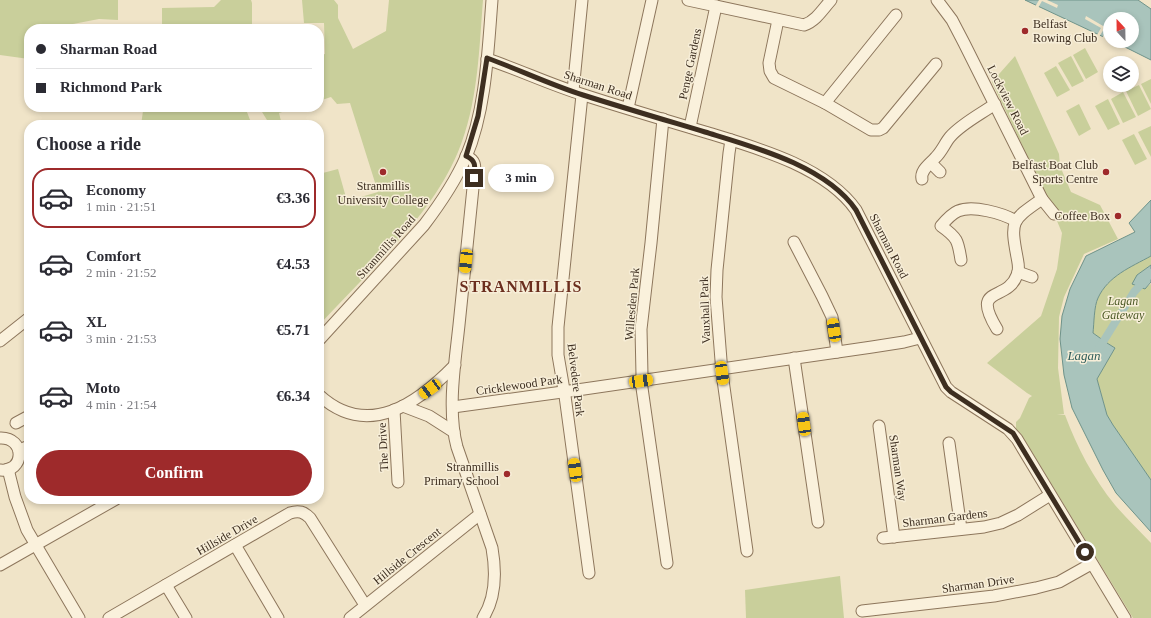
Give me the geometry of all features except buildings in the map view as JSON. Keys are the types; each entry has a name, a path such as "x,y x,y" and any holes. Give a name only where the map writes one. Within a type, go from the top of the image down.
{"street":[{"name":"Stranmillis Road","path":"324,335 398,254 439,206 454,180 466,156 478,116 487,58 492,0"},
{"name":"Belvedere Park","path":"582,0 578,93 558,327 558,355 590,573"},
{"path":"628,108 652,0"},
{"path":"688,0 804,25 814,20 831,0"},
{"name":"Lockview Road","path":"937,0 952,20 1042,199 1054,214"},
{"name":"Penge Gardens","path":"690,127 716,6"},
{"path":"825,103 896,15"},
{"path":"778,20 769,63 769,68 774,78 825,103 871,130 879,130 887,123 936,64"},
{"name":"Sharman Road","path":"487,58 578,93 731,140 790,161 827,181 849,200 865,228 946,387 951,392 1013,433 1125,618"},
{"path":"922,180 922,172 950,137 995,104"},
{"name":"Willesden Park","path":"663,119 641,329 641,381 668,562"},
{"name":"Vauxhall Park","path":"731,140 715,287 722,369 746,550"},
{"path":"466,156 473,160 474,178 455,365 453,407 454,432 492,548 494,570 492,594 490,604 483,618"},
{"path":"931,162 940,172"},
{"path":"997,329 988,311 988,302 993,295 1011,285 1018,272 1019,268 1013,235 1016,220 1042,199"},
{"path":"961,260 959,242 948,230 941,226 952,215 958,211 974,210 998,213 1016,220"},
{"path":"794,242 832,317 837,352"},
{"path":"1018,272 1032,277"},
{"path":"0,341 24,322"},
{"name":"Cricklewood Park","path":"453,407 641,381 904,342 920,338"},
{"path":"794,358 818,522"},
{"path":"324,400 331,406 357,415 377,415 398,408 430,389 455,365"},
{"path":"398,408 420,412 454,432"},
{"name":"The Drive","path":"398,408 398,482"},
{"path":"16,423 24,419"},
{"name":"Sharman Way","path":"879,426 888,538"},
{"path":"0,438 10,439 24,448 16,464 4,470 21,514 36,544 79,618"},
{"path":"949,443 961,529"},
{"name":"Sharman Gardens","path":"888,538 984,527 1001,523 1018,515 1050,495"},
{"path":"0,565 107,504"},
{"name":"Hillside Drive","path":"109,618 290,513 301,511 310,518 365,605"},
{"name":"Hillside Crescent","path":"350,618 480,514"},
{"path":"235,545 278,618"},
{"name":"Sharman Drive","path":"862,611 994,596 1036,588 1059,582 1091,564"},
{"path":"166,585 186,618"}],"green space":[{"path":"0,0 118,0 118,20 99,19 73,24 24,24 24,58 0,55"},
{"path":"221,0 251,0 252,24 162,24 162,8 214,7"},
{"path":"302,0 334,0 338,5 338,18 353,49 386,31 389,0 483,0 479,58 474,96 465,134 451,168 433,197 412,225 324,320 324,173 338,169 347,201 378,192 350,103 337,104 331,97 324,99 324,23 304,23"},
{"path":"1085,48 1098,72 1086,79 1073,55"},
{"path":"1015,56 1059,154 1060,166 1071,192 1100,205 1118,239 1084,254 1064,297 1059,317 1058,368 1064,414 1057,414 1065,415 1086,462 1107,495 1119,510 1151,543 1151,618 1133,618 1021,434 1016,429 1016,422 1020,418 1029,398 1032,396 987,363 1041,316 1057,269 1062,233 1050,204 992,82"},
{"path":"1071,56 1084,81 1072,87 1058,63"},
{"path":"1056,66 1070,90 1057,97 1044,73"},
{"path":"1151,79 1151,104 1141,84"},
{"path":"1139,85 1151,109 1138,116 1126,92 1139,92"},
{"path":"1123,92 1136,117 1123,123 1111,99"},
{"path":"1108,99 1120,124 1108,130 1095,106"},
{"path":"1079,104 1091,129 1079,136 1066,111"},
{"path":"143,112 247,112 250,120 142,120"},
{"path":"262,112 282,112 279,113 281,120 267,120"},
{"path":"1151,126 1151,157 1138,132"},
{"path":"1134,134 1147,159 1135,165 1122,140"},
{"name":"Lagan Gateway","path":"1151,256 1151,265 1137,275 1145,288 1151,284 1151,480 1107,415 1097,379 1115,348 1093,333 1094,315 1098,298 1102,290 1114,278 1128,268"},
{"path":"840,576 844,618 746,618 745,590"}],"water":[{"path":"1025,0 1138,0 1151,9 1151,60 1127,48 1139,48 1139,12 1103,12 1103,37"},
{"name":"Lagan","path":"1151,200 1151,256 1128,268 1114,278 1102,290 1098,298 1094,315 1093,333 1115,348 1097,379 1107,415 1151,480 1151,532 1116,493 1072,408 1064,375 1060,339 1062,316 1070,289 1086,256 1135,232 1129,223"},
{"path":"1151,265 1151,282 1145,289 1132,284 1137,275"}],"pier":[{"path":"1039,0 1047,0 1058,5 1057,8 1042,1 1038,8 1035,7"},
{"path":"1086,16 1103,26 1103,31 1099,37 1097,35 1101,28 1085,19"}],"waterway":[{"path":"1098,350 1134,292 1151,273"}],"place":[{"name":"Belfast Rowing Club","path":"1025,31"},
{"name":"Stranmillis University College","path":"383,172"},
{"name":"Belfast Boat Club Sports Centre","path":"1106,172"},
{"name":"Coffee Box","path":"1118,216"},
{"name":"Stranmillis Primary School","path":"507,474"}],"district":[{"name":"STRANMILLIS","path":"521,286"}],"route":[{"path":"474,178 475,168 473,160 466,156 478,116 487,58 582,95 731,140 790,161 827,181 849,200 856,210 946,387 951,392 1013,433 1085,552"}]}
